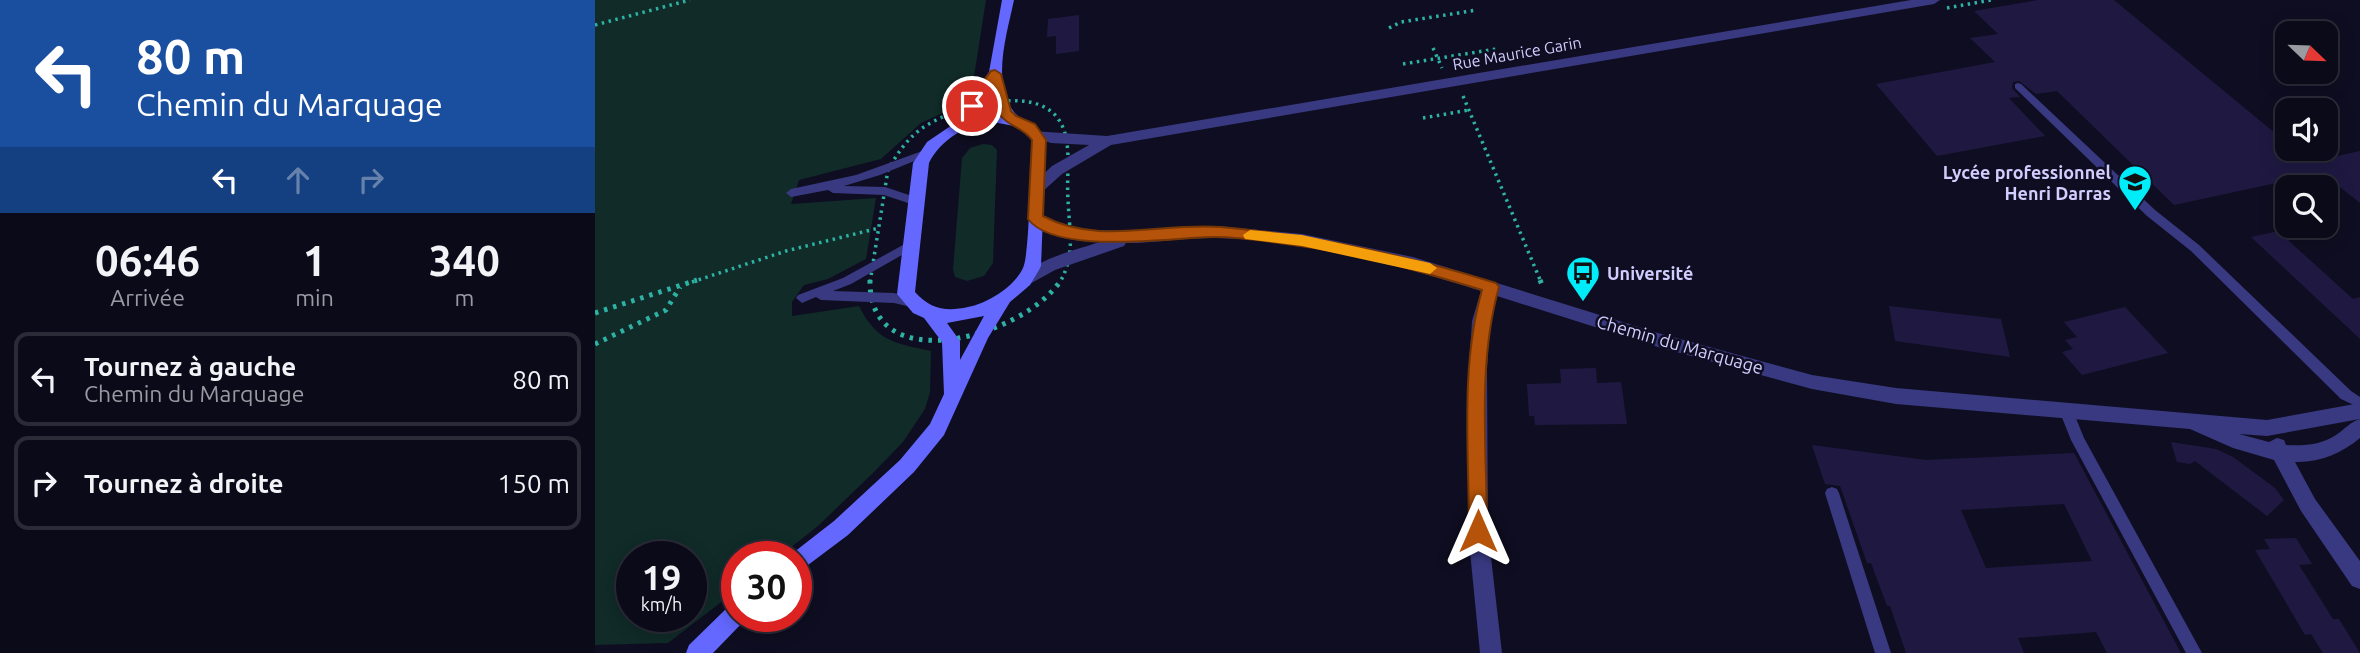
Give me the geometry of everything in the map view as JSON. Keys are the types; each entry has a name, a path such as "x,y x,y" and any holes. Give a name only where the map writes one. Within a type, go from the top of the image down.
{"street":[{"path":"812,551 907,466 937,429 981,335 1004,299 1028,279 1033,266 1039,140 1030,127 1012,119 1005,112 995,74 1008,0"},
{"name":"Rue Maurice Garin","path":"1037,134 1107,141 1934,0"},
{"path":"957,128 995,74"},
{"path":"1004,299 969,313 942,317 911,302 906,293 921,163 925,153 947,133 957,128 986,118 1012,119"},
{"name":"Rue Maurice Garin","path":"1037,188 1069,163 1107,141"},
{"name":"Chemin du Marquage","path":"1035,219 1071,234 1137,237 1217,232 1302,240 1413,263 1658,340 1812,382 1896,396 2267,428 2360,411"},
{"name":"Chemin du Marquage","path":"1028,279 1049,266 1137,237"},
{"path":"1491,287 1481,321 1478,409 1478,531 1491,653"},
{"path":"931,314 951,341 953,393"},
{"name":"Chemin du Marquage","path":"2189,422 2234,440 2282,454 2318,453 2340,444 2360,427"},
{"path":"2267,428 2308,505 2360,579"},
{"path":"697,653 721,629"}],"lane":[{"path":"2018,86 2151,214 2195,248 2346,395 2360,403"},
{"path":"791,193 822,188 888,170 925,153"},
{"path":"822,188 885,191 917,202"},
{"path":"911,302 894,298 808,297 872,269 912,244"},
{"path":"2066,410 2078,440 2194,653"},
{"path":"1832,493 1883,653"}],"path":[{"path":"595,25 690,0"},
{"path":"1389,28 1401,22 1476,10"},
{"path":"1433,48 1444,72"},
{"path":"1403,64 1496,49"},
{"path":"1457,81 1543,289 1541,303"},
{"path":"595,313 786,251 879,228 872,269 871,298 879,316 900,333 915,338 951,341 981,335 1009,324 1042,303 1063,277 1071,258 1068,139 1058,117 1047,110 1011,102"},
{"path":"1423,118 1469,110"},
{"path":"595,344 666,310 680,286"}],"green space":[{"path":"595,0 986,0 973,83 965,103 921,123 881,159 799,180 791,204 876,198 866,259 828,279 804,285 792,302 792,316 859,306 873,327 888,339 931,351 930,392 925,409 903,442 818,526 799,541 721,541 721,602 707,613 707,541 616,541 616,632 682,632 668,643 595,645"},
{"path":"983,144 992,145 997,150 993,263 984,276 967,281 955,277 953,269 962,158 970,148"}],"building":[{"path":"2038,0 2114,0 2275,133 2275,161 2338,161 2338,156 2360,151 2360,203 2338,186 2338,175 2318,174 2275,175 2275,183 2174,205 2057,91 2036,94 2019,81 2013,82 2012,88 2020,97 2009,98 2045,136 1937,156 1876,84 1995,62 1970,38 1998,34 1974,11"},
{"path":"1079,15 1079,51 1056,54 1056,36 1047,37 1048,19"},
{"path":"2275,232 2275,238 2286,238 2353,299 2360,297 2360,339 2251,237"},
{"path":"1889,306 2001,319 2010,357 1895,341"},
{"path":"2125,307 2168,353 2082,375 2062,352 2073,349 2065,340 2077,337 2064,322"},
{"path":"1596,368 1597,383 1621,382 1627,424 1535,425 1534,416 1529,416 1527,384 1561,383 1560,369"},
{"path":"2171,442 2216,449 2233,457 2275,488 2284,500 2267,516 2195,461 2190,464 2177,462"},
{"path":"1812,445 1926,460 2074,453 2181,653 2107,653 2096,632 2018,638 2024,653 1906,653 1890,606 1887,606 1871,563 1867,563 1840,486 1825,484","holes":["2064,504 2092,561 1986,568 1961,510"]},
{"path":"2296,538 2312,564 2299,565 2333,619 2339,619 2360,653 2323,653 2311,634 2305,635 2255,550 2270,549 2264,539"}],"slow traffic":[{"path":"1250,235 1302,240 1430,268"}],"place":[{"name":"Lycée professionnel Henri Darras","path":"2135,212"},
{"name":"Université","path":"1583,303"}],"route":[{"path":"972,106 995,74 1005,112 1037,134 1039,140 1035,219 1052,228 1087,236 1137,237 1217,232 1302,240 1413,263 1491,287 1481,321 1478,368 1478,531"}]}
